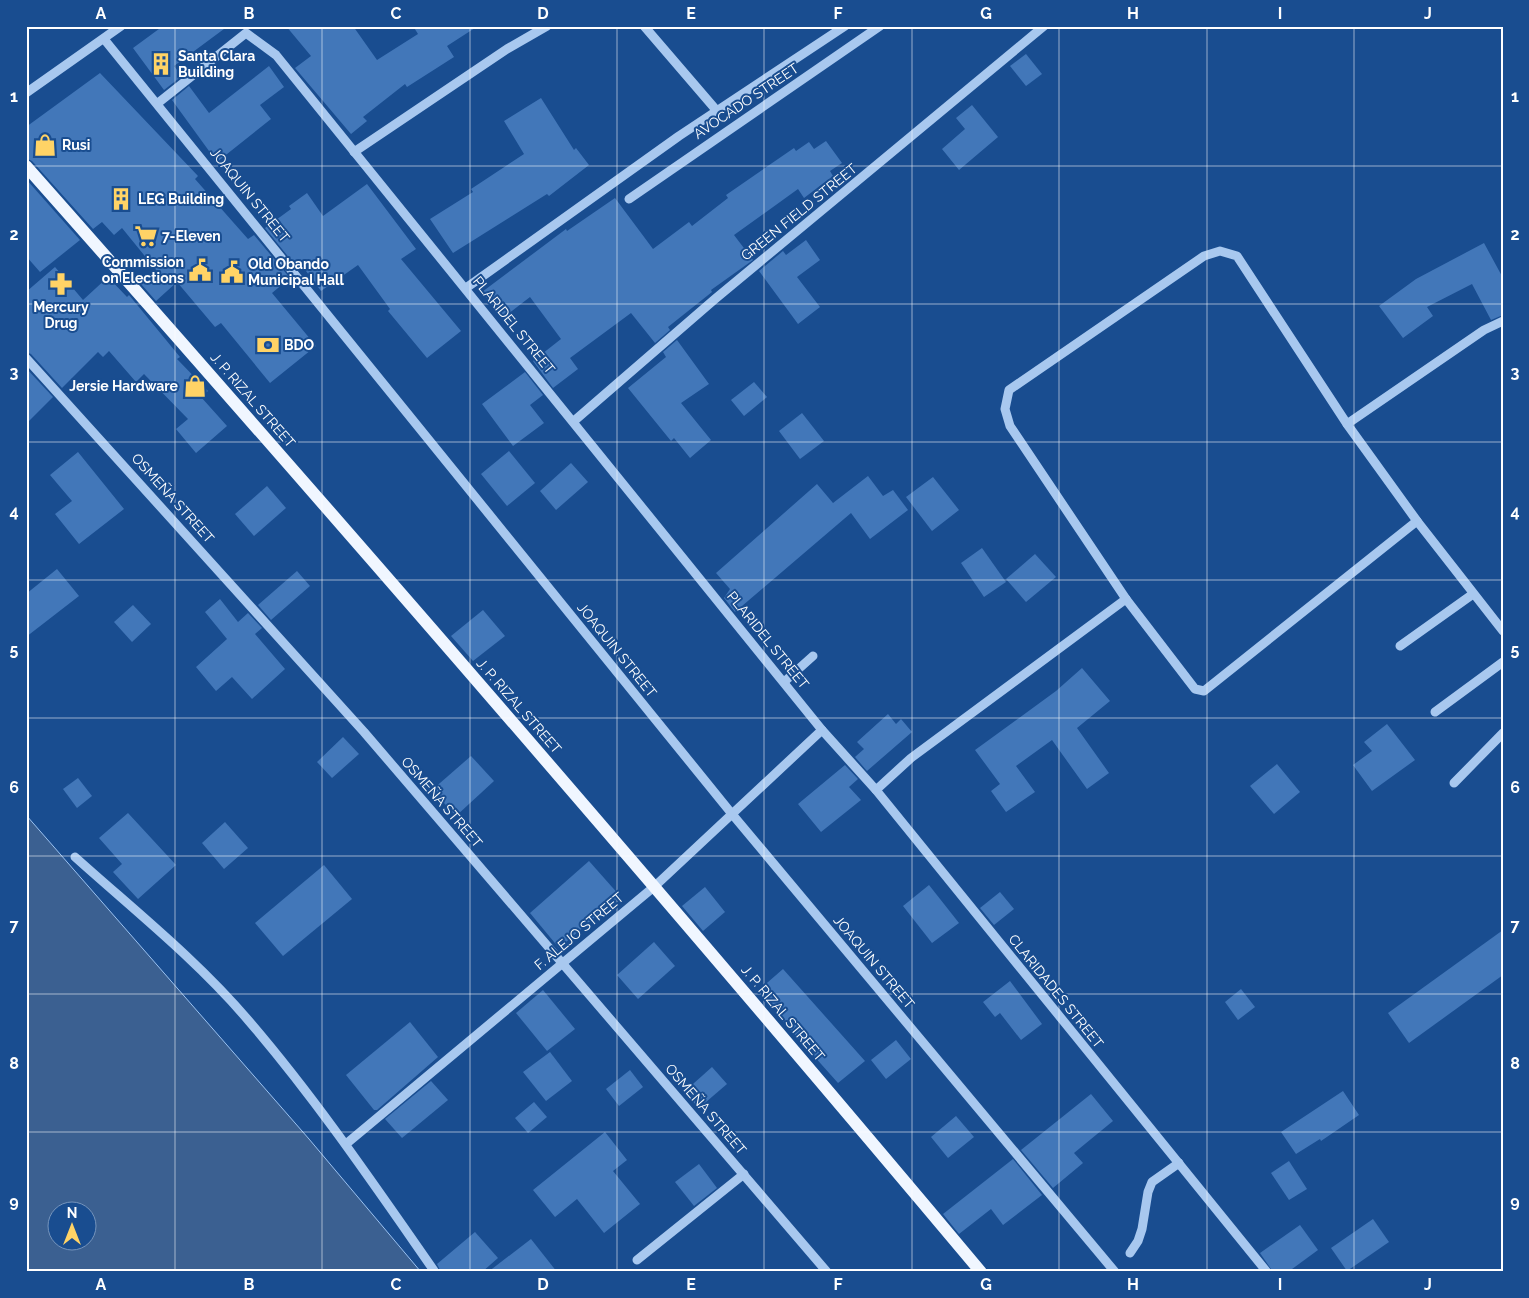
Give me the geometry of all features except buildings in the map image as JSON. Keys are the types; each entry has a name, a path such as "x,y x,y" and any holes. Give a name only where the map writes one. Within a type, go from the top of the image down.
{"main road":[{"name":"J. P. RIZAL STREET","path":"26,166 355,538 655,886 982,1272"}],"street":[{"path":"26,93 121,26"},
{"path":"354,152 507,49 548,26"},
{"path":"644,26 717,111"},
{"path":"466,288 717,111 845,26"},
{"name":"AVOCADO STREET","path":"629,199 691,154 880,26"},
{"name":"GREEN FIELD STREET","path":"574,421 715,299 1044,26"},
{"name":"PLARIDEL STREET","path":"158,103 246,34 276,55 574,421 822,730"},
{"name":"JOAQUIN STREET","path":"104,39 158,103 732,814 1115,1272"},
{"path":"1417,521 1204,691 1195,688 1126,599 1010,426 1005,409 1009,390 1204,256 1220,251 1237,256 1348,424 1417,521 1503,632"},
{"path":"1348,424 1426,372 1484,330 1503,321"},
{"name":"OSMEÑA STREET","path":"26,358 364,732 827,1272"},
{"path":"1400,646 1473,594"},
{"path":"876,790 911,758 1126,599"},
{"path":"784,682 813,656"},
{"path":"1436,712 1503,662"},
{"name":"F. ALEJO STREET","path":"346,1144 655,886 822,730"},
{"name":"CLARIDADES STREET","path":"822,730 876,790 1265,1271"},
{"path":"1454,783 1503,732"},
{"path":"75,857 212,981 249,1020 346,1144 435,1272"},
{"path":"1130,1253 1138,1241 1142,1229 1148,1192 1152,1182 1178,1163"},
{"path":"637,1260 744,1174"}],"water":[{"path":"26,815 309,1139 421,1272 26,1272"}],"place":[{"name":"Santa Clara Building","path":"161,64"},
{"name":"Rusi","path":"45,145"},
{"name":"LEG Building","path":"121,199"},
{"name":"7-Eleven","path":"146,236"},
{"name":"Commission on Elections","path":"200,270"},
{"name":"Old Obando Municipal Hall","path":"232,272"},
{"name":"Mercury Drug","path":"61,284"},
{"name":"BDO","path":"268,345"},
{"name":"Jersie Hardware","path":"195,386"}]}
